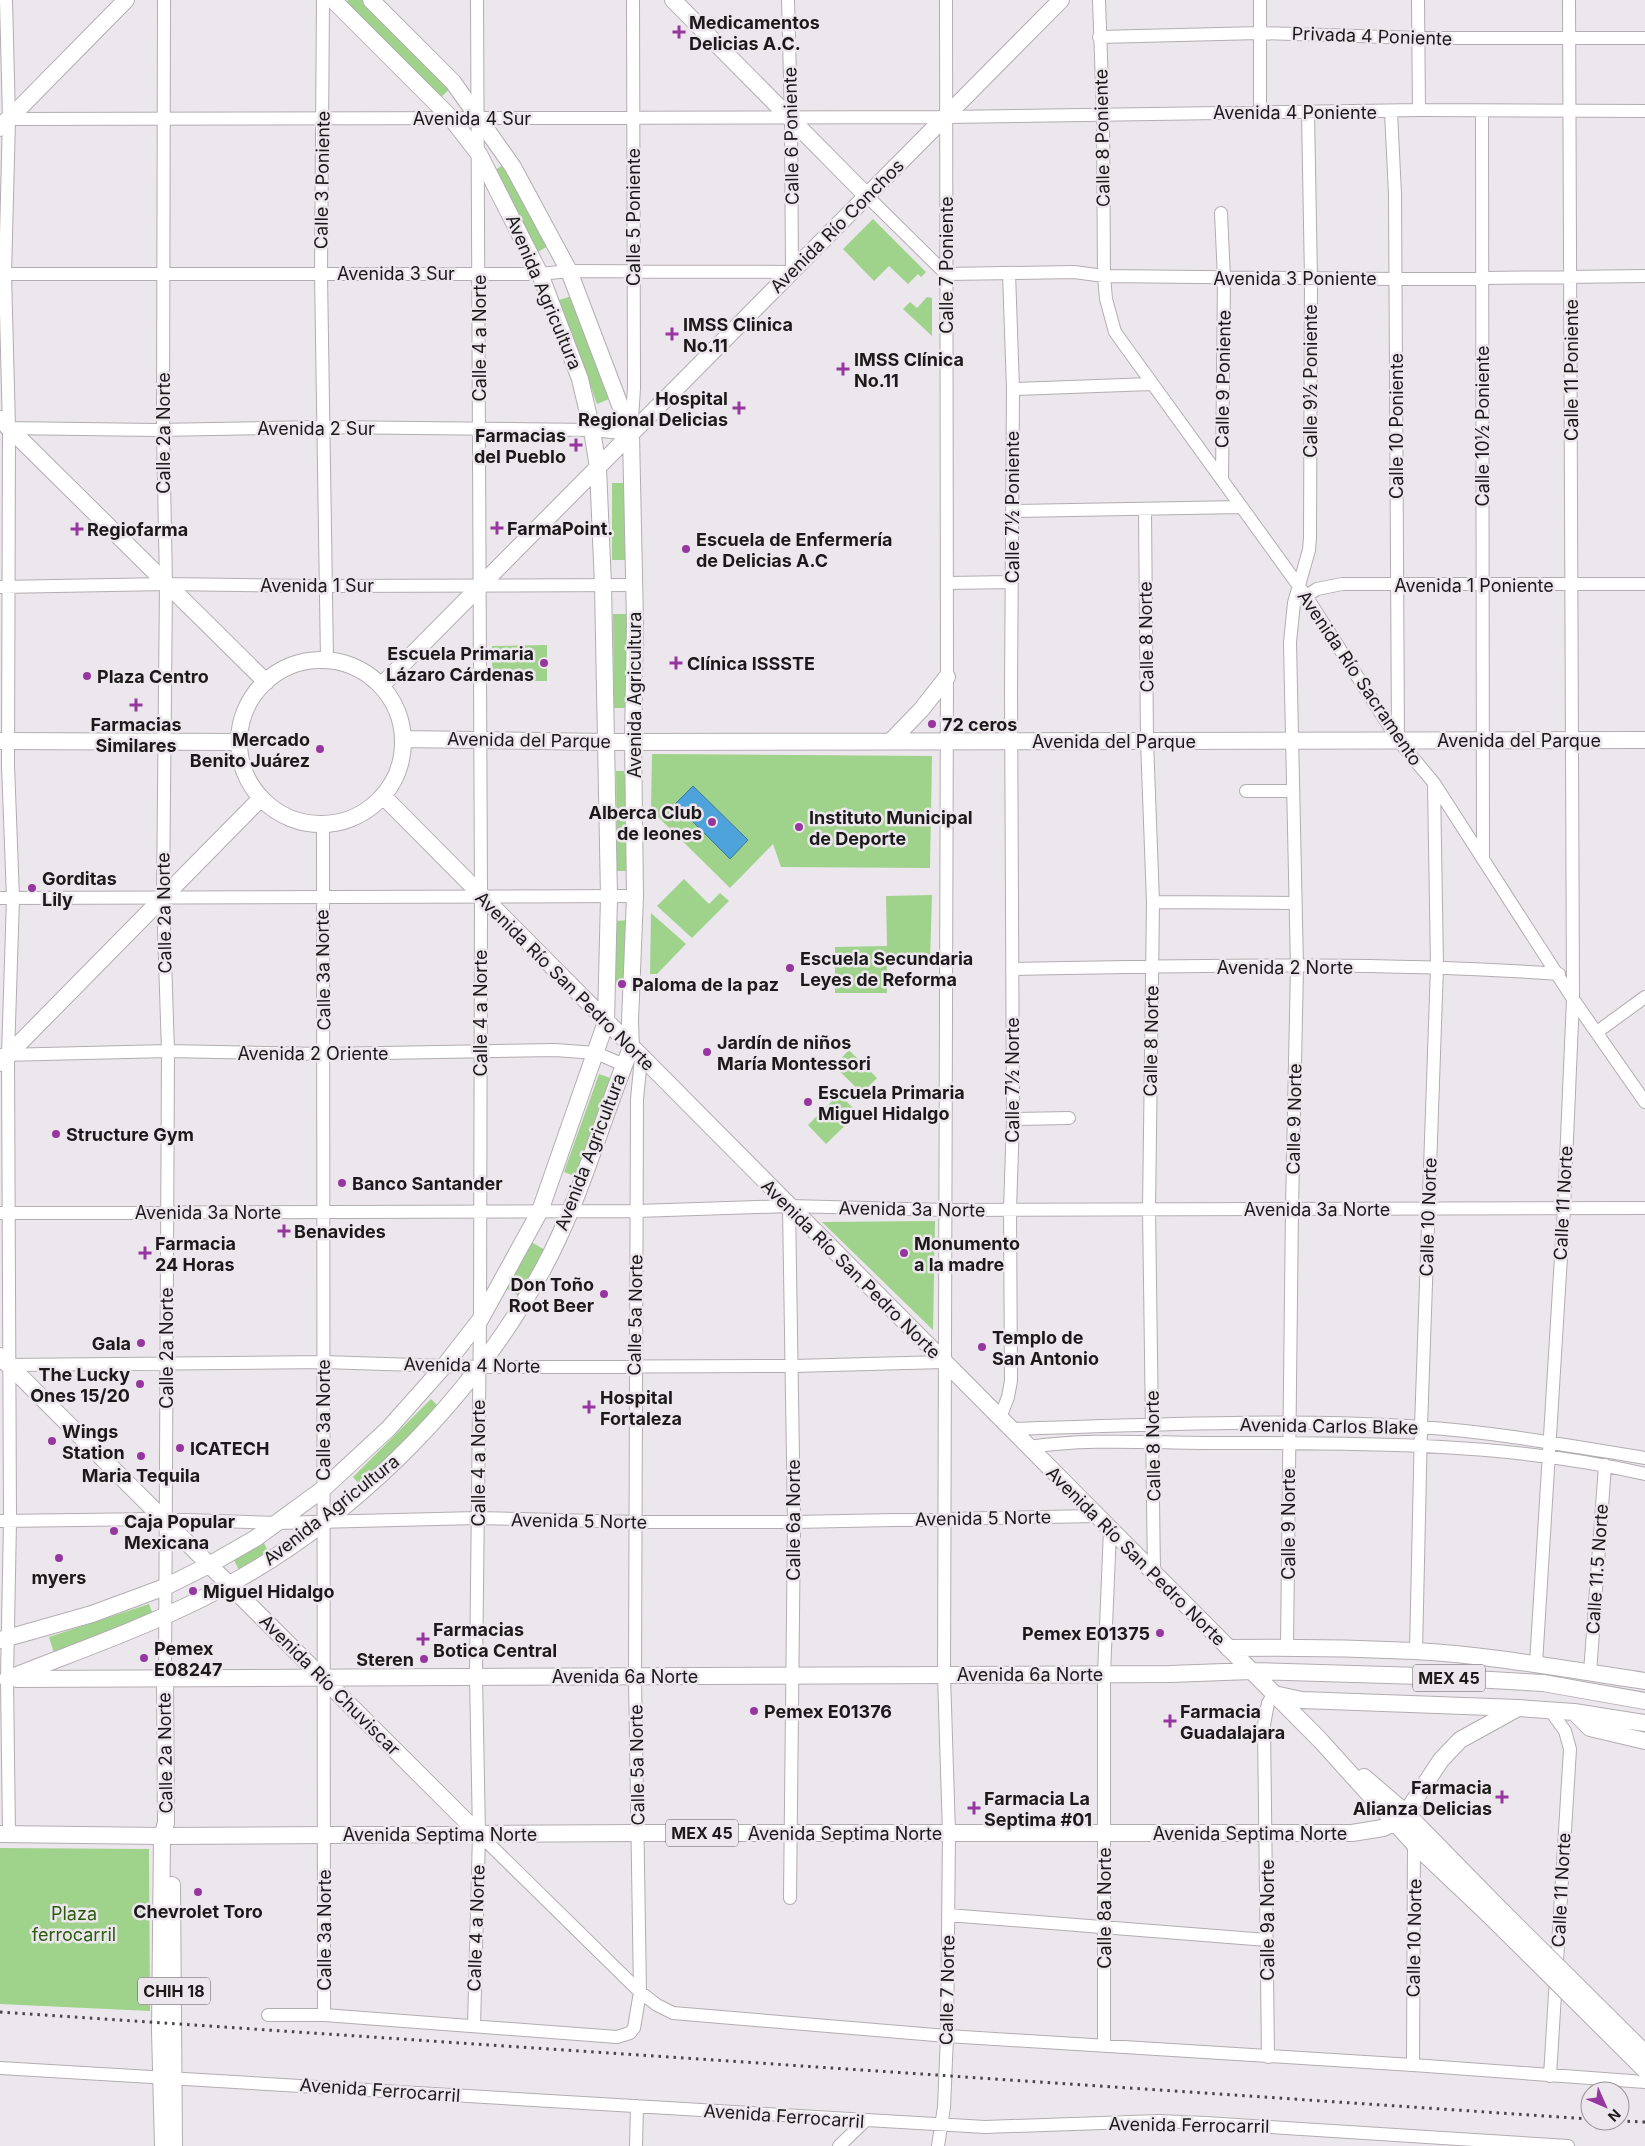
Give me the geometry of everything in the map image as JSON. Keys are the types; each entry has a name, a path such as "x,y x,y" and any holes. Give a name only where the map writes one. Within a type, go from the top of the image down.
{"main road":[{"path":"3,122 126,0"},
{"name":"Avenida Agricultura","path":"4,1639 92,1614 165,1587 209,1565 276,1523 323,1489 389,1428 445,1365 480,1320 540,1211 606,1022 609,897 603,585 598,468 592,430 580,379 540,274 479,154 451,118 404,68 333,0"},
{"name":"Avenida Agricultura","path":"3,1679 164,1616 229,1584 274,1557 323,1521 399,1458 455,1398 503,1334 544,1268 570,1211 624,1065 636,1053 630,1021 635,896 633,741 634,585 631,434 568,271 513,167 453,82 371,0"},
{"path":"673,0 792,118 867,196"},
{"name":"Avenida Río Conchos","path":"381,686 1061,0"},
{"path":"3,425 266,682"},
{"path":"327,660 347,664 365,673 381,686 396,711 403,739 401,759 394,779 383,796 366,811 345,820 322,824 300,822 279,813 261,798 249,782 241,762 239,742 245,713 252,699 266,682 294,665 327,660"},
{"path":"891,741 921,710 947,677"},
{"name":"Avenida del Parque","path":"403,739 605,742 1645,740"},
{"path":"4,741 239,742"},
{"name":"Avenida Río San Pedro Norte","path":"383,796 1110,1530 1497,1914"},
{"path":"3,1057 261,798"},
{"name":"Avenida Río Chuviscar","path":"3,1362 479,1834"},
{"path":"1228,1648 1287,1647 1416,1651 1536,1664 1645,1680"},
{"name":"Avenida 6a Norte","path":"3,1679 1104,1674 1251,1671"},
{"name":"MEX 45","path":"1251,1671 1420,1676 1543,1683 1645,1701"},
{"name":"Calle 2a Norte","path":"165,1677 166,1833"},
{"name":"MEX 45","path":"1274,1694 1302,1700 1550,1710 1645,1723"},
{"path":"1401,1818 1441,1760 1460,1740 1518,1708"},
{"path":"1574,1712 1590,1728 1645,1741"},
{"name":"Avenida Río San Pedro Norte","path":"1401,1818 1415,1845 1497,1914"},
{"name":"Avenida Septima Norte","path":"4,1834 166,1833 324,1836 638,1833 1352,1833 1370,1831 1401,1818"},
{"name":"CHIH 18","path":"163,2146 167,2077 166,1833"},
{"path":"1497,1914 1645,2053"},
{"path":"1497,1914 1645,2070"},
{"name":"CHIH 18","path":"167,2077 174,2146"}],"street":[{"path":"4,1834 5,1521 3,1362 5,1213 3,1057 13,898 4,741 3,122 6,0"},
{"name":"Calle 2a Norte","path":"164,0 163,430 166,584 163,898 168,1051 164,1520 165,1677"},
{"name":"Calle 3 Poniente","path":"323,0 321,274 327,660"},
{"name":"Calle 4 a Norte","path":"474,2026 479,1834 476,1676 480,1320 481,896 477,0"},
{"name":"Calle 5 Poniente","path":"631,434 634,388 632,271 633,0"},
{"name":"Calle 6 Poniente","path":"788,0 792,118 792,272"},
{"name":"Calle 7 Poniente","path":"944,1362 947,677 946,0"},
{"name":"Calle 8 Poniente","path":"1098,0 1098,37 1103,114 1104,276"},
{"path":"1260,0 1260,112"},
{"path":"1418,0 1419,110"},
{"name":"Calle 11 Poniente","path":"1569,0 1572,740"},
{"name":"Privada 4 Poniente","path":"1098,37 1260,33 1418,38 1645,38"},
{"name":"Avenida 4 Poniente","path":"945,117 1391,112 1419,110 1482,112 1645,111"},
{"name":"Calle 9½ Poniente","path":"1302,592 1310,538 1311,279 1308,112"},
{"name":"Calle 10 Poniente","path":"1391,112 1396,279 1398,740"},
{"name":"Calle 10½ Poniente","path":"1482,112 1482,740 1484,859"},
{"name":"Avenida 4 Sur","path":"3,122 322,118 945,117"},
{"path":"867,196 946,274"},
{"name":"Calle 9 Poniente","path":"1221,213 1224,278 1222,480"},
{"name":"Avenida 3 Sur","path":"3,274 163,276 540,274 568,271 792,272"},
{"name":"Avenida 3 Poniente","path":"946,274 1074,272 1104,276 1311,279 1645,276"},
{"name":"Calle 7½ Poniente","path":"1010,273 1013,389 1011,741"},
{"name":"Avenida Río Sacramento","path":"1104,276 1106,299 1116,332 1151,384 1302,592 1398,740 1434,783 1559,974 1573,999 1645,1102"},
{"path":"1013,389 1151,384"},
{"name":"Avenida 2 Sur","path":"3,425 163,430 322,427 592,430 631,434"},
{"path":"1012,511 1242,507"},
{"name":"Calle 8 Norte","path":"1145,510 1147,741 1153,902 1149,1210 1154,1573"},
{"path":"947,583 1012,582"},
{"name":"Avenida 1 Sur","path":"5,587 166,584 326,586 634,585"},
{"name":"Avenida 1 Poniente","path":"1302,592 1326,586 1645,584"},
{"path":"1291,740 1290,642 1294,603 1302,592"},
{"name":"Calle 9 Norte","path":"1287,1647 1297,967 1291,740"},
{"name":"Calle 11 Norte","path":"1536,1664 1548,1442 1564,1208 1573,999 1572,740"},
{"name":"Calle 7½ Norte","path":"1005,1424 1011,1381 1010,1210 1013,1119 1011,741"},
{"name":"Calle 10 Norte","path":"1416,1651 1420,1447 1437,967 1434,783"},
{"path":"1246,791 1292,791"},
{"name":"Calle 3a Norte","path":"322,824 324,1054 324,2015"},
{"path":"0,898 635,896"},
{"path":"1153,902 1295,903"},
{"name":"Avenida 2 Norte","path":"1012,970 1152,966 1437,967 1559,974"},
{"path":"1597,1032 1645,997"},
{"name":"Avenida 2 Oriente","path":"3,1057 168,1051 324,1054 555,1050 596,1054 624,1065"},
{"name":"Calle 5a Norte","path":"268,2015 324,2015 617,2037 625,2036 634,2028 640,1992 635,1677 637,1522 634,1365 637,1211 636,1053"},
{"path":"1013,1119 1069,1118"},
{"name":"Avenida 3a Norte","path":"5,1213 637,1211 789,1206 946,1210 1645,1208"},
{"name":"Calle 6a Norte","path":"789,1206 794,1522 790,1898"},
{"name":"Avenida 4 Norte","path":"3,1362 323,1362 478,1367 634,1365 793,1366 944,1362"},
{"name":"Calle 7 Norte","path":"938,2146 942,2124 947,2036 949,1833 944,1675 944,1362"},
{"name":"Avenida Carlos Blake","path":"1005,1424 1289,1423 1421,1427 1548,1442 1645,1458"},
{"name":"Avenida Carlos Blake","path":"1029,1447 1055,1443 1289,1443 1420,1447 1548,1456 1645,1474"},
{"name":"Calle 11.5 Norte","path":"1590,1672 1604,1465"},
{"name":"Avenida 5 Norte","path":"5,1521 164,1520 276,1523 477,1518 637,1522 794,1522 1097,1516"},
{"name":"Calle 8a Norte","path":"1104,2046 1104,1674 1110,1530"},
{"name":"Calle 9a Norte","path":"1268,2057 1264,1725 1268,1703 1274,1694"},
{"name":"Calle 11 Norte","path":"1550,1710 1565,1732 1570,1749 1550,2076"},
{"name":"Avenida Río Chuviscar","path":"479,1834 640,1992"},
{"name":"Calle 10 Norte","path":"1413,2065 1415,1845"},
{"path":"948,1915 1266,1940"},
{"path":"640,1992 665,2010 684,2015 947,2036 1413,2065 1645,2082"},
{"name":"Avenida Ferrocarril","path":"0,2068 637,2106 864,2122 1018,2128 1159,2121 1568,2146"},
{"path":"636,2146 637,2106"},
{"path":"839,2146 864,2122"}],"green space":[{"path":"348,0 364,0 452,87 441,97 345,5"},
{"path":"505,164 548,246 538,252 495,170"},
{"path":"873,219 926,272 921,277 918,274 908,284 889,266 874,281 843,249"},
{"path":"572,296 609,399 597,404 559,300"},
{"path":"927,297 932,298 932,336 903,309 910,302 917,308"},
{"path":"612,483 627,483 627,560 612,560"},
{"path":"613,614 628,614 629,708 614,708"},
{"path":"547,645 547,681 492,681 492,646"},
{"name":"Instituto Municipal de Deporte","path":"652,754 932,756 930,868 781,867 773,844 730,888 651,810"},
{"path":"616,771 627,771 628,871 617,871"},
{"path":"684,879 709,904 720,893 729,901 692,938 657,906"},
{"path":"932,895 930,961 887,961 887,993 835,993 835,947 887,946 886,896"},
{"path":"651,913 686,944 657,974 650,974"},
{"path":"632,920 633,984 616,984 614,921"},
{"path":"849,1050 877,1078 862,1093 834,1066"},
{"path":"599,1074 613,1079 582,1179 564,1172"},
{"path":"839,1094 858,1113 826,1144 808,1125"},
{"path":"935,1221 933,1330 822,1222"},
{"path":"531,1242 547,1251 524,1299 504,1287"},
{"path":"431,1399 439,1407 361,1486 353,1477"},
{"path":"264,1543 270,1555 240,1572 234,1560"},
{"path":"149,1604 155,1620 54,1653 49,1637"},
{"name":"Plaza ferrocarril","path":"0,1848 149,1849 150,2011 0,2004"}],"water":[{"name":"Alberca Club de leones","path":"693,786 748,840 730,859 675,804"}],"railway":[{"path":"0,2012 1580,2118"},
{"path":"1630,2121 1645,2122"}],"place":[{"name":"Medicamentos Delicias A.C.","path":"679,32"},
{"name":"IMSS Clinica No.11","path":"672,334"},
{"name":"IMSS Clínica No.11","path":"843,369"},
{"name":"Hospital Regional Delicias","path":"739,408"},
{"name":"Farmacias del Pueblo","path":"576,445"},
{"name":"FarmaPoint.","path":"497,528"},
{"name":"Regiofarma","path":"77,529"},
{"name":"Escuela de Enfermería de Delicias A.C","path":"686,549"},
{"name":"Escuela Primaria Lázaro Cárdenas","path":"544,663"},
{"name":"Clínica ISSSTE","path":"676,663"},
{"name":"Plaza Centro","path":"87,676"},
{"name":"Farmacias Similares","path":"136,705"},
{"name":"72 ceros","path":"932,724"},
{"name":"Mercado Benito Juárez","path":"320,749"},
{"name":"Alberca Club de leones","path":"712,822"},
{"name":"Instituto Municipal de Deporte","path":"799,827"},
{"name":"Gorditas Lily","path":"32,888"},
{"name":"Escuela Secundaria Leyes de Reforma","path":"790,968"},
{"name":"Paloma de la paz","path":"622,984"},
{"name":"Jardín de niños María Montessori","path":"707,1052"},
{"name":"Escuela Primaria Miguel Hidalgo","path":"808,1102"},
{"name":"Structure Gym","path":"56,1134"},
{"name":"Banco Santander","path":"342,1183"},
{"name":"Benavides","path":"284,1231"},
{"name":"Farmacia 24 Horas","path":"145,1253"},
{"name":"Monumento a la madre","path":"904,1253"},
{"name":"Don Toño Root Beer","path":"604,1294"},
{"name":"Gala","path":"141,1343"},
{"name":"Templo de San Antonio","path":"982,1347"},
{"name":"The Lucky Ones 15/20","path":"140,1384"},
{"name":"Hospital Fortaleza","path":"589,1407"},
{"name":"Wings Station","path":"52,1441"},
{"name":"ICATECH","path":"180,1448"},
{"name":"Maria Tequila","path":"141,1456"},
{"name":"Caja Popular Mexicana","path":"114,1531"},
{"name":"myers","path":"59,1558"},
{"name":"Miguel Hidalgo","path":"193,1591"},
{"name":"Pemex E01375","path":"1160,1633"},
{"name":"Farmacias Botica Central","path":"423,1639"},
{"name":"Pemex E08247","path":"144,1658"},
{"name":"Steren","path":"424,1659"},
{"name":"Pemex E01376","path":"754,1711"},
{"name":"Farmacia Guadalajara","path":"1170,1721"},
{"name":"Farmacia Alianza Delicias","path":"1502,1797"},
{"name":"Farmacia La Septima #01","path":"974,1808"},
{"name":"Chevrolet Toro","path":"198,1892"}]}
